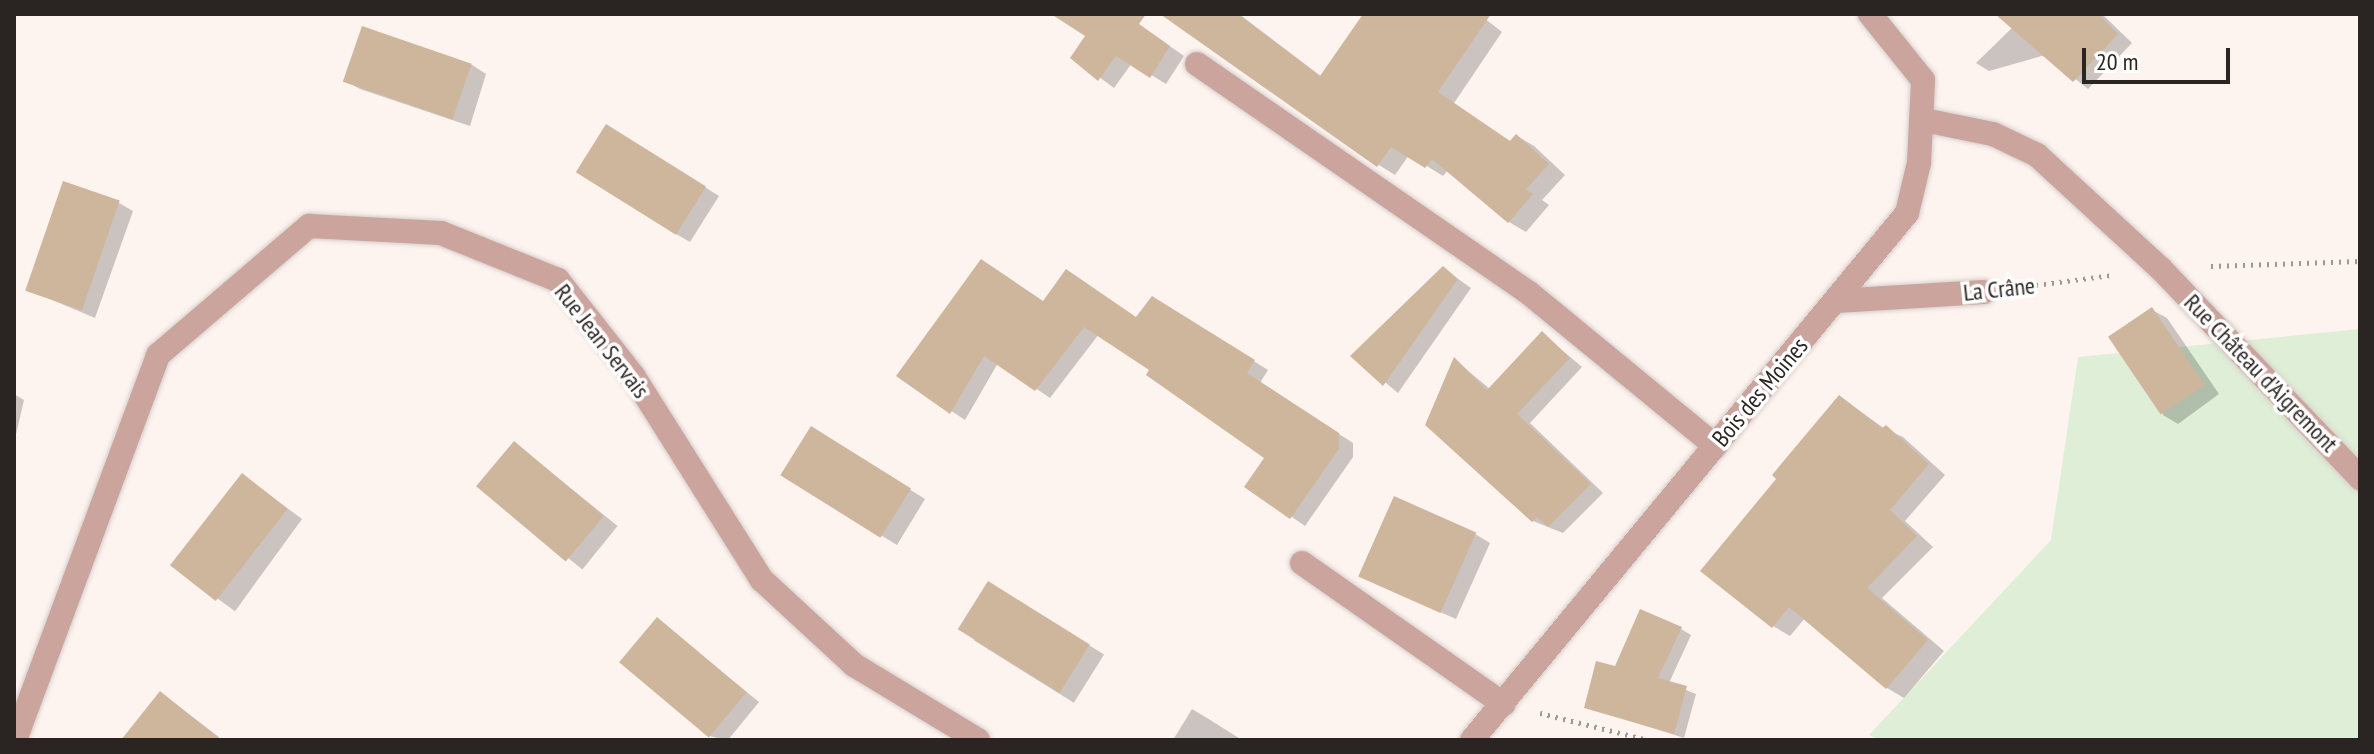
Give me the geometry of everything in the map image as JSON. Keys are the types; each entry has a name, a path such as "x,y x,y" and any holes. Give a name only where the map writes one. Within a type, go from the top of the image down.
{"street":[{"name":"Bois des Moines","path":"1472,740 1907,213 1919,163 1924,120 1923,80 1870,14"},
{"path":"1197,64 1529,293 1715,446"},
{"path":"1924,120 1993,134 2037,155 2161,269"},
{"name":"Rue Jean Servais","path":"15,740 158,355 309,226 441,233 558,280 634,377 762,580 854,665 978,740"},
{"name":"Rue Château d'Aigremont","path":"2161,269 2360,478"},
{"name":"La Crâne","path":"1836,301 1984,292"},
{"path":"1302,563 1503,704"}],"path":[{"name":"La Crâne","path":"1984,292 2161,269 2360,261"},
{"path":"1503,704 1648,740"}],"green space":[{"path":"2360,329 2360,740 1880,740 1869,735 2051,540 2078,357"}],"building":[{"path":"1051,14 1146,14 1139,24 1170,46 1150,78 1116,56 1098,81 1070,58 1085,36"},
{"path":"1160,14 1238,14 1320,76 1363,14 1491,14 1438,92 1510,141 1516,134 1549,164 1526,189 1533,194 1508,223 1432,159 1425,168 1391,147 1377,167"},
{"path":"1995,14 2098,14 2118,34 2073,82"},
{"path":"362,26 472,64 452,120 343,82"},
{"path":"606,124 706,187 676,235 576,172"},
{"path":"63,181 120,201 82,310 25,291"},
{"path":"981,259 1043,301 1066,269 1136,317 1152,296 1255,360 1247,373 1339,433 1339,449 1290,519 1244,487 1264,458 1146,375 1149,370 1084,327 1035,391 984,356 950,414 896,376"},
{"path":"1443,266 1458,279 1383,386 1350,356"},
{"path":"2152,307 2205,385 2161,415 2108,337"},
{"path":"1542,331 1570,358 1517,414 1591,484 1548,527 1537,517 1532,522 1425,425 1454,357 1487,390"},
{"path":"1839,395 1882,428 1886,425 1929,464 1890,510 1917,536 1867,588 1928,640 1886,689 1789,607 1772,628 1700,571 1776,479 1772,475"},
{"path":"811,426 911,489 880,538 780,475"},
{"path":"514,441 604,516 566,561 476,486"},
{"path":"242,473 288,509 216,601 170,565"},
{"path":"1394,496 1476,533 1440,613 1358,576"},
{"path":"988,581 1090,645 1060,693 958,629"},
{"path":"1640,609 1682,627 1658,678 1687,686 1674,734 1584,708 1596,661 1615,666"},
{"path":"657,617 747,692 709,737 619,662"},
{"path":"160,691 221,740 121,740"}]}
